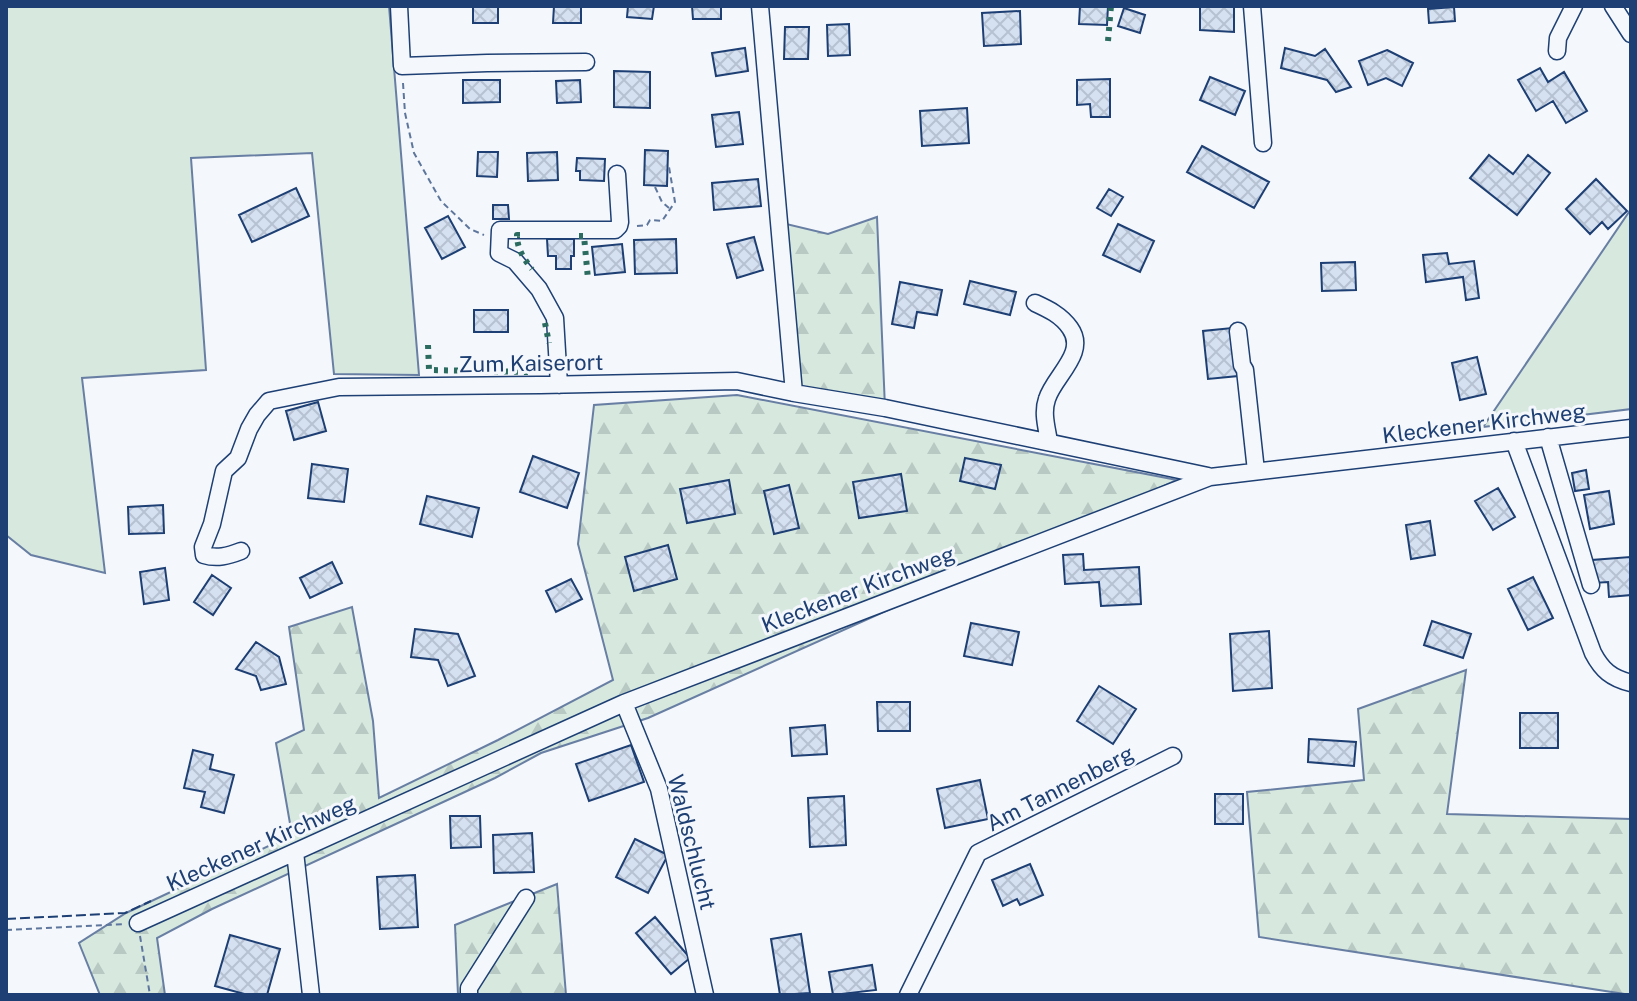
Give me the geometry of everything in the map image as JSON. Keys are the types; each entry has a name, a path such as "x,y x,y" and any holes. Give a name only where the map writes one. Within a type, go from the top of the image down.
{"street":[{"path":"399,6 402,66 586,62"},
{"path":"760,6 794,393"},
{"path":"1252,6 1263,143"},
{"path":"1557,51 1558,38 1574,6"},
{"path":"1613,6 1631,34"},
{"path":"559,385 555,318 539,289 515,261 499,253 500,230 617,227 617,174"},
{"path":"1035,303 1061,318 1072,330 1076,343 1073,355 1047,399 1044,415 1049,442"},
{"path":"1238,331 1256,471"},
{"name":"Zum Kaiserort","path":"241,551 211,557 204,555 203,547 212,524 224,471 238,458 257,415 269,401 339,387 737,381 885,408 1210,477"},
{"name":"Kleckener Kirchweg","path":"138,923 624,703 1210,477 1631,428"},
{"path":"1548,437 1591,585"},
{"path":"1514,441 1593,653 1607,674 1631,683"},
{"name":"Waldschlucht","path":"624,703 659,789 705,995"},
{"name":"Am Tannenberg","path":"908,995 978,853 1173,756"},
{"path":"295,852 311,995"},
{"path":"469,995 469,988 526,898"}],"path":[{"path":"402,66 405,113 414,153 441,201 470,229 500,242"},
{"path":"617,227 640,227 650,220 662,221 675,202 669,167"},
{"path":"655,187 662,202 670,209"},
{"path":"6,930 138,923 150,995"}],"green space":[{"path":"6,6 389,6 419,375 334,374 312,153 191,158 206,370 82,378 105,573 31,555 6,535"},
{"path":"1631,209 1631,409 1483,427"},
{"path":"877,217 885,408 794,393 778,222 828,234"},
{"path":"737,395 1177,480 648,718 541,753 495,778 212,909 157,938 165,995 100,995 79,943 126,913 292,835 276,743 304,730 289,627 352,607 373,721 379,798 498,740 613,680 578,544 594,405"},
{"path":"1466,670 1447,814 1631,819 1631,995 1259,937 1247,792 1364,780 1358,709"},
{"path":"557,884 566,995 458,995 455,925"}],"building":[{"path":"473,6 498,6 498,23 473,23"},
{"path":"554,6 581,6 581,23 553,23"},
{"path":"628,6 654,6 652,19 627,17"},
{"path":"692,6 721,6 721,19 693,19"},
{"path":"1080,6 1108,6 1107,25 1079,24"},
{"path":"1200,6 1234,7 1234,32 1200,30"},
{"path":"1454,7 1455,21 1429,23 1428,9"},
{"path":"1124,8 1145,15 1140,33 1118,26"},
{"path":"1020,11 1021,44 984,46 982,13"},
{"path":"849,24 850,55 828,56 827,25"},
{"path":"785,27 809,27 808,59 784,59"},
{"path":"745,48 748,71 716,76 712,53"},
{"path":"1285,48 1315,56 1325,49 1351,87 1336,92 1327,80 1281,68"},
{"path":"1387,50 1413,63 1402,86 1386,78 1368,85 1359,61"},
{"path":"1540,68 1548,82 1564,72 1587,111 1566,123 1553,101 1536,111 1518,80"},
{"path":"614,71 650,72 650,108 614,107"},
{"path":"1210,77 1245,91 1235,115 1200,100"},
{"path":"1110,79 1110,117 1091,117 1090,104 1077,105 1077,80"},
{"path":"463,80 500,80 500,102 463,103"},
{"path":"580,80 581,102 557,103 556,81"},
{"path":"967,108 969,143 922,146 920,111"},
{"path":"739,112 743,144 716,147 712,115"},
{"path":"1202,146 1269,182 1254,208 1187,172"},
{"path":"645,150 668,151 667,186 644,185"},
{"path":"478,152 498,152 497,177 477,176"},
{"path":"557,152 558,180 528,181 527,153"},
{"path":"1489,155 1513,174 1528,155 1550,173 1517,215 1470,178"},
{"path":"577,158 605,159 604,181 580,180 580,171 576,171"},
{"path":"758,179 761,206 714,210 712,183"},
{"path":"1596,179 1627,211 1608,229 1602,222 1590,234 1566,209"},
{"path":"296,188 309,216 252,242 239,215"},
{"path":"1109,189 1123,197 1111,216 1097,208"},
{"path":"493,205 508,205 509,219 493,219"},
{"path":"448,216 465,247 442,259 425,228"},
{"path":"1118,224 1154,241 1140,272 1103,255"},
{"path":"754,237 763,270 737,278 727,244"},
{"path":"547,239 574,239 571,269 556,269 556,256 548,256"},
{"path":"676,239 677,273 635,274 634,240"},
{"path":"622,244 625,272 595,275 592,247"},
{"path":"1447,253 1449,264 1474,261 1479,298 1466,300 1463,277 1426,282 1423,255"},
{"path":"1355,262 1356,290 1322,291 1321,263"},
{"path":"970,281 1016,292 1010,315 964,304"},
{"path":"900,282 942,290 937,315 917,312 914,328 892,324"},
{"path":"474,310 508,310 508,332 474,332"},
{"path":"1232,328 1238,376 1208,379 1203,331"},
{"path":"1477,357 1486,394 1460,400 1452,363"},
{"path":"318,402 326,431 294,440 286,411"},
{"path":"533,456 579,473 567,508 520,492"},
{"path":"965,458 1001,465 995,489 960,481"},
{"path":"312,464 348,469 344,502 308,498"},
{"path":"1586,470 1589,489 1575,491 1572,473"},
{"path":"901,474 907,511 859,518 853,482"},
{"path":"729,480 735,514 687,523 680,489"},
{"path":"789,485 799,528 774,534 764,491"},
{"path":"1498,488 1515,517 1493,530 1475,501"},
{"path":"1609,491 1614,524 1590,529 1584,495"},
{"path":"427,496 479,508 472,537 420,524"},
{"path":"163,505 164,533 129,534 128,507"},
{"path":"1430,521 1435,555 1411,559 1406,525"},
{"path":"668,545 677,579 634,591 625,557"},
{"path":"1083,554 1084,570 1139,567 1141,604 1101,606 1099,582 1065,584 1063,555"},
{"path":"1630,557 1631,595 1609,597 1608,582 1593,583 1592,560"},
{"path":"332,562 342,583 310,598 300,578"},
{"path":"165,568 169,600 144,604 140,572"},
{"path":"212,575 231,588 213,615 194,602"},
{"path":"1533,577 1553,618 1528,630 1508,589"},
{"path":"571,579 582,599 556,612 546,591"},
{"path":"1432,621 1471,634 1463,658 1424,645"},
{"path":"971,623 1019,632 1012,665 964,656"},
{"path":"415,629 458,634 475,676 448,686 438,660 411,657"},
{"path":"1269,631 1272,688 1233,691 1230,634"},
{"path":"256,642 279,657 286,684 261,690 256,676 236,669"},
{"path":"1099,686 1136,709 1113,744 1077,721"},
{"path":"877,702 910,702 910,731 878,731"},
{"path":"1520,713 1558,713 1558,748 1520,748"},
{"path":"825,725 827,754 792,756 790,728"},
{"path":"1309,739 1356,742 1354,766 1308,762"},
{"path":"631,745 644,782 589,801 576,764"},
{"path":"193,750 213,755 210,769 234,775 224,813 201,807 205,792 184,788"},
{"path":"980,780 988,819 945,828 937,789"},
{"path":"1215,794 1243,794 1243,824 1215,824"},
{"path":"844,796 846,845 810,847 808,798"},
{"path":"450,816 480,816 481,847 451,848"},
{"path":"532,833 534,872 494,873 493,835"},
{"path":"635,839 668,855 648,893 616,877"},
{"path":"1030,864 1043,895 1020,905 1017,899 1003,906 992,880"},
{"path":"415,875 418,927 380,929 377,877"},
{"path":"655,917 690,958 671,974 636,933"},
{"path":"801,934 810,993 780,995 771,939"},
{"path":"230,935 280,949 267,995 248,995 215,986"},
{"path":"872,965 876,990 833,995 829,972"}],"hedge":[{"path":"1108,41 1111,6"},
{"path":"520,235 517,235 520,249 532,269"},
{"path":"579,236 584,236 588,279"},
{"path":"545,323 549,343"},
{"path":"428,345 429,370 529,372"}],"fence":[{"path":"6,919 125,913 151,901"}]}
